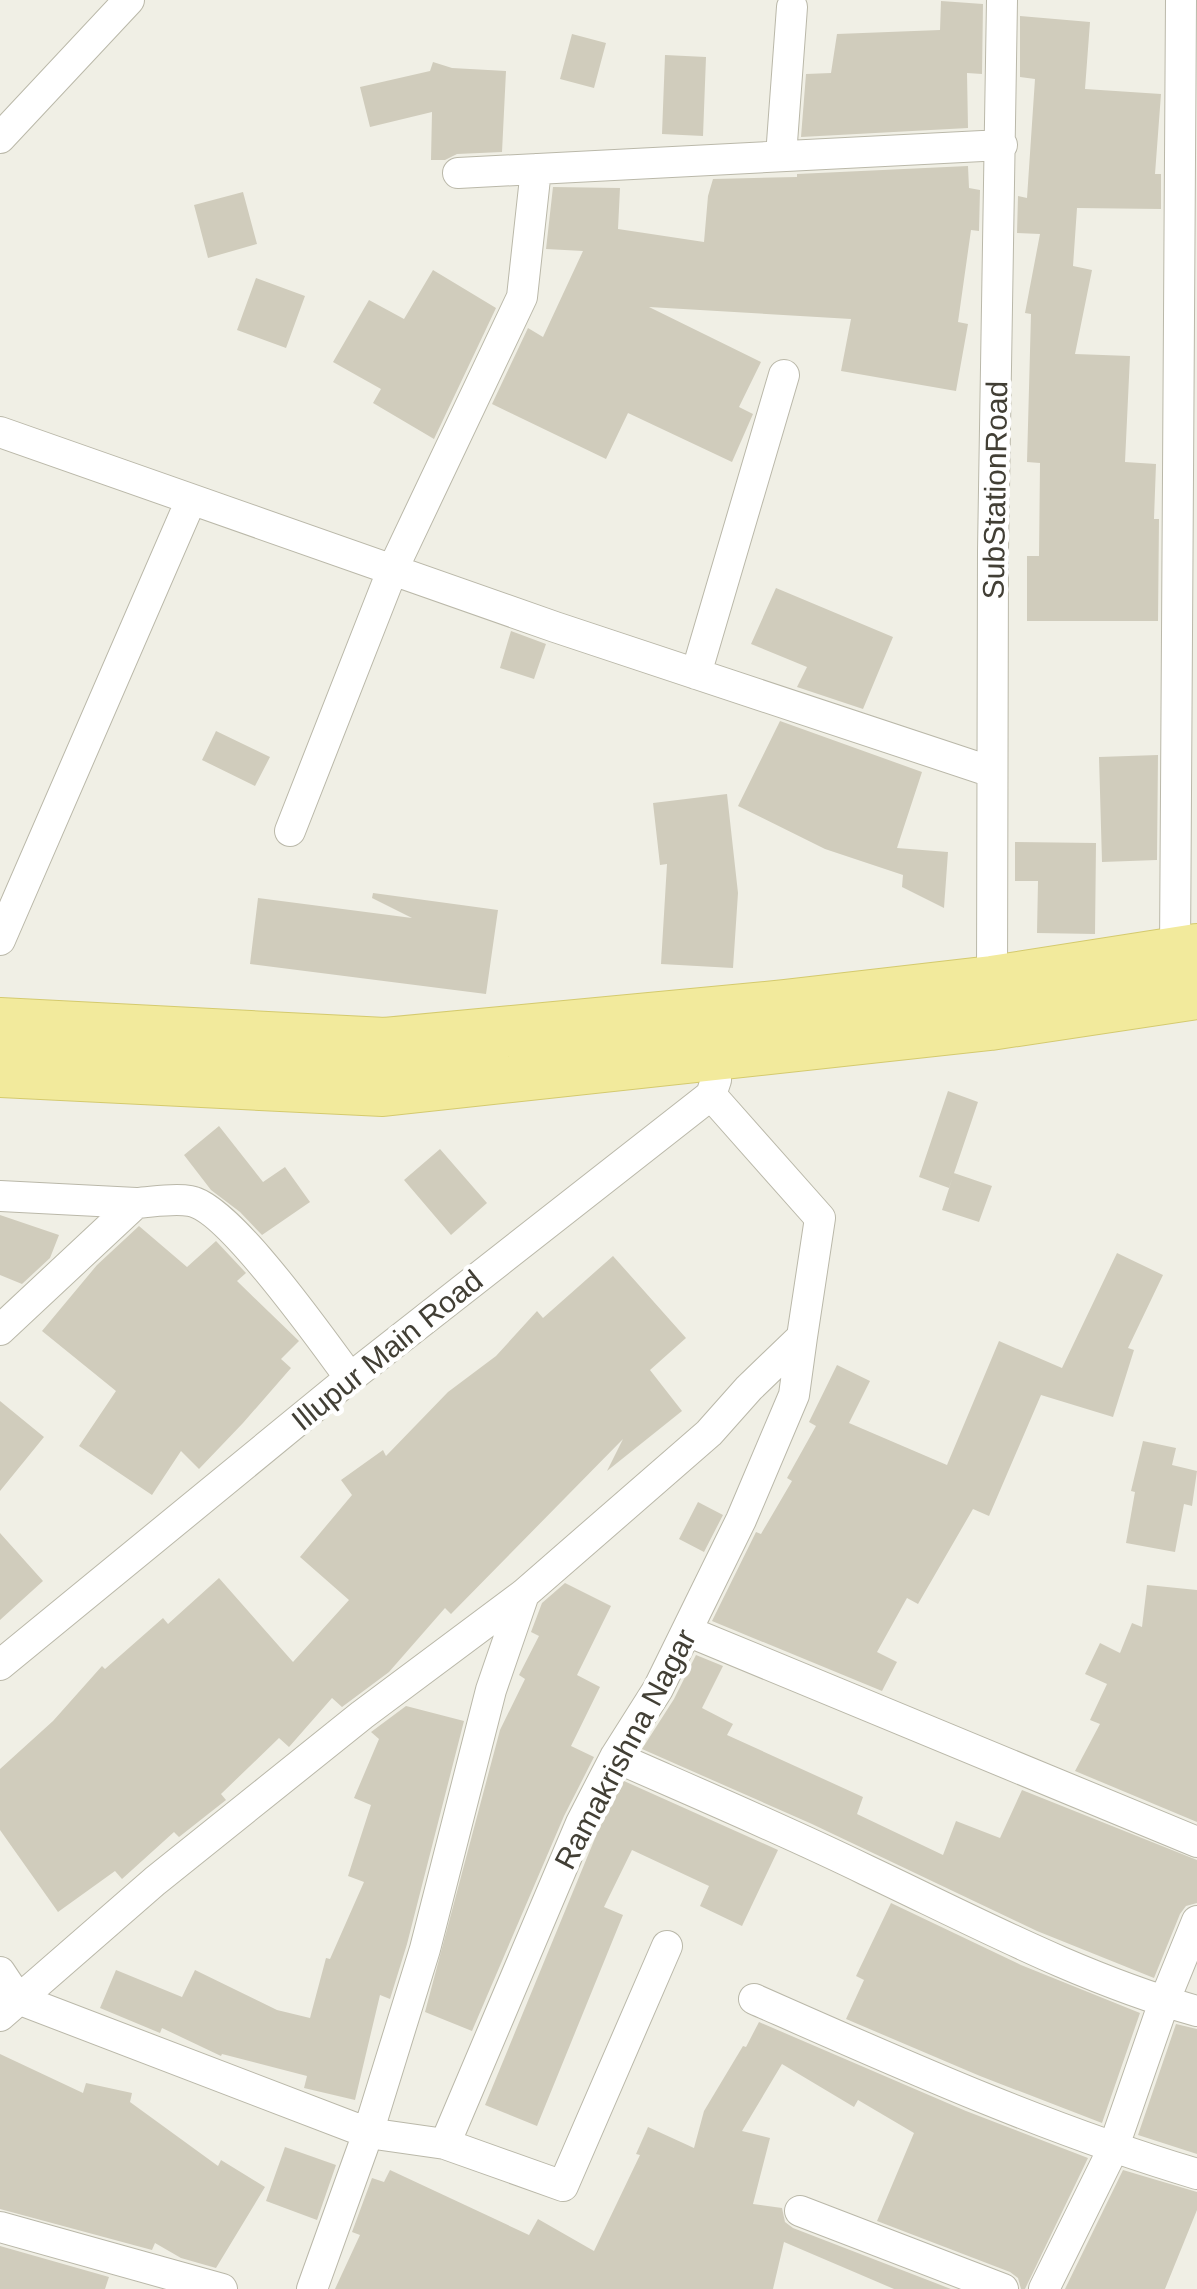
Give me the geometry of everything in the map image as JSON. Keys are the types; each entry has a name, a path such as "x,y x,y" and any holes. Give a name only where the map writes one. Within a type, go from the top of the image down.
{"main road":[{"path":"0,1024 386,1043 720,1053 992,981 1190,965"},
{"path":"0,1072 383,1090 990,1024 1190,965"}],"street":[{"path":"0,138 129,0"},
{"name":"SubStationRoad","path":"992,981 1002,0"},
{"path":"1182,0 1189,84 1190,965"},
{"path":"780,156 792,7"},
{"path":"458,173 1002,145"},
{"path":"290,831 392,571 522,298 536,170"},
{"path":"696,674 784,375"},
{"path":"0,432 392,571 992,772"},
{"path":"0,940 191,500"},
{"name":"Ramakrishna Nagar","path":"445,2144 581,1822 615,1757 658,1689 742,1520 794,1395 820,1218 720,1053"},
{"name":"Illupur Main Road","path":"0,1666 350,1378 720,1053"},
{"path":"0,1196 136,1203 192,1200 211,1211 260,1259 350,1378"},
{"path":"0,1330 136,1203"},
{"path":"9,2008 155,1881 278,1782 524,1594 709,1433 802,1337"},
{"path":"312,2289 368,2132 425,1949 492,1690 524,1594"},
{"path":"686,1631 1197,1842"},
{"path":"615,1757 854,1864 1037,1952 1197,2011"},
{"path":"1044,2289 1113,2149 1197,1920"},
{"path":"9,2008 368,2132 445,2144 563,2186 667,1946"},
{"path":"0,1972 9,2008"},
{"path":"754,1999 892,2060 1113,2149 1197,2174"},
{"path":"800,2211 1003,2289"},
{"path":"0,2227 222,2289"}],"building":[{"path":"941,1 983,4 982,74 967,73 968,128 801,137 806,74 831,73 837,34 940,30"},
{"path":"1020,16 1090,22 1085,89 1161,94 1155,174 1161,174 1161,209 1077,208 1073,266 1092,270 1075,354 1130,356 1125,462 1156,464 1158,621 1027,621 1027,556 1039,556 1040,463 1027,462 1031,314 1025,313 1040,234 1017,233 1018,196 1027,198 1035,79 1020,77"},
{"path":"572,34 606,43 594,88 560,79"},
{"path":"665,55 706,57 703,136 662,134"},
{"path":"433,62 452,68 506,71 502,152 457,154 445,160 431,160 432,112 370,127 360,87 430,71"},
{"path":"968,166 969,188 980,190 979,231 971,230 958,322 968,324 956,391 841,371 851,319 649,307 761,362 739,407 753,414 732,462 628,413 606,459 492,404 528,328 543,337 583,251 546,249 553,187 620,188 618,229 704,242 713,179"},
{"path":"243,192 257,244 208,258 194,205"},
{"path":"433,270 496,308 434,439 373,403 381,389 333,362 369,300 404,319"},
{"path":"256,278 305,296 286,348 237,330"},
{"path":"776,588 893,637 863,709 797,687 807,667 751,644"},
{"path":"511,631 546,644 534,679 500,668"},
{"path":"780,721 922,772 897,848 948,852 944,908 902,887 903,875 825,849 738,806"},
{"path":"216,731 270,757 255,786 202,760"},
{"path":"1158,755 1157,860 1102,862 1099,757"},
{"path":"727,794 738,893 733,968 661,964 667,864 660,865 653,803"},
{"path":"1015,842 1096,843 1095,934 1037,933 1038,881 1015,881"},
{"path":"373,893 498,910 486,994 250,964 258,898 412,918 372,898"},
{"path":"948,1091 978,1102 949,1188 919,1177"},
{"path":"219,1126 263,1182 285,1167 310,1202 262,1235 211,1190 184,1155"},
{"path":"440,1149 487,1203 451,1235 404,1180"},
{"path":"954,1173 992,1186 979,1222 942,1210"},
{"path":"0,1215 59,1235 50,1258 22,1284 0,1275"},
{"path":"139,1226 187,1267 216,1241 246,1273 237,1281 299,1341 281,1359 291,1368 243,1423 199,1469 181,1451 152,1495 79,1446 116,1391 42,1331 97,1265"},
{"path":"1117,1253 1163,1275 1128,1348 1134,1350 1113,1417 1041,1395 989,1516 973,1509 918,1604 907,1598 877,1652 897,1662 882,1691 712,1621 756,1532 761,1534 792,1481 787,1478 816,1426 809,1422 837,1365 870,1381 849,1423 947,1465 999,1341 1062,1368"},
{"path":"613,1256 686,1338 650,1370 682,1411 607,1471 623,1439 451,1614 445,1608 389,1672 342,1707 332,1698 289,1747 279,1738 221,1794 226,1800 179,1837 174,1832 122,1879 115,1871 58,1912 0,1830 0,1769 53,1721 102,1666 105,1669 163,1618 168,1624 219,1578 293,1662 349,1600 300,1557 352,1495 341,1480 383,1450 386,1456 448,1392 496,1356 537,1311 543,1318"},
{"path":"0,1401 44,1437 0,1491"},
{"path":"1143,1441 1176,1448 1172,1465 1197,1471 1192,1506 1184,1504 1175,1552 1126,1543 1135,1492 1131,1491"},
{"path":"698,1502 723,1515 704,1552 679,1539"},
{"path":"0,1533 43,1581 0,1620"},
{"path":"565,1583 611,1606 577,1675 600,1687 571,1746 594,1757 564,1816 472,2031 425,2012 500,1730 525,1679 519,1675 539,1636 531,1632 542,1603"},
{"path":"1147,1585 1197,1590 1197,1822 1075,1771 1100,1724 1090,1720 1107,1684 1085,1674 1100,1643 1120,1653 1132,1623 1142,1627"},
{"path":"696,1655 723,1666 702,1708 733,1724 727,1735 863,1797 857,1814 943,1855 956,1821 1000,1838 1022,1790 1197,1860 1197,1903 1186,1906 1180,1914 1154,1978 1037,1931 812,1824 642,1749"},
{"path":"406,1706 464,1721 407,1944 390,1999 380,1995 355,2100 304,2088 307,2076 221,2056 162,2028 160,2033 100,2008 116,1970 182,1997 195,1970 277,2010 310,2018 326,1958 330,1959 364,1882 348,1876 371,1805 354,1798 379,1739 371,1732"},
{"path":"624,1781 778,1850 742,1926 700,1906 709,1886 632,1850 604,1907 623,1915 537,2126 485,2105 598,1831"},
{"path":"891,1903 1021,1965 1140,2013 1102,2123 846,2019 864,1980 856,1976"},
{"path":"759,2022 966,2111 1088,2158 1025,2289 1010,2272 877,2221 914,2133 858,2100 854,2107 782,2064 742,2131 770,2138 753,2204 782,2208 785,2222 793,2228 951,2289 894,2289 784,2242 773,2289 335,2289 360,2235 352,2232 372,2178 384,2182 390,2170 529,2235 538,2219 594,2251 640,2155 636,2154 648,2127 694,2148 704,2111"},
{"path":"1176,2024 1197,2029 1197,2154 1138,2135"},
{"path":"0,2054 83,2093 86,2083 132,2093 130,2102 218,2166 221,2160 265,2187 216,2268 181,2258 155,2243 152,2250 0,2209"},
{"path":"285,2147 336,2165 317,2220 266,2201"},
{"path":"1123,2170 1197,2192 1197,2210 1165,2289 1065,2289"},
{"path":"0,2246 109,2277 105,2289 0,2289"}]}
